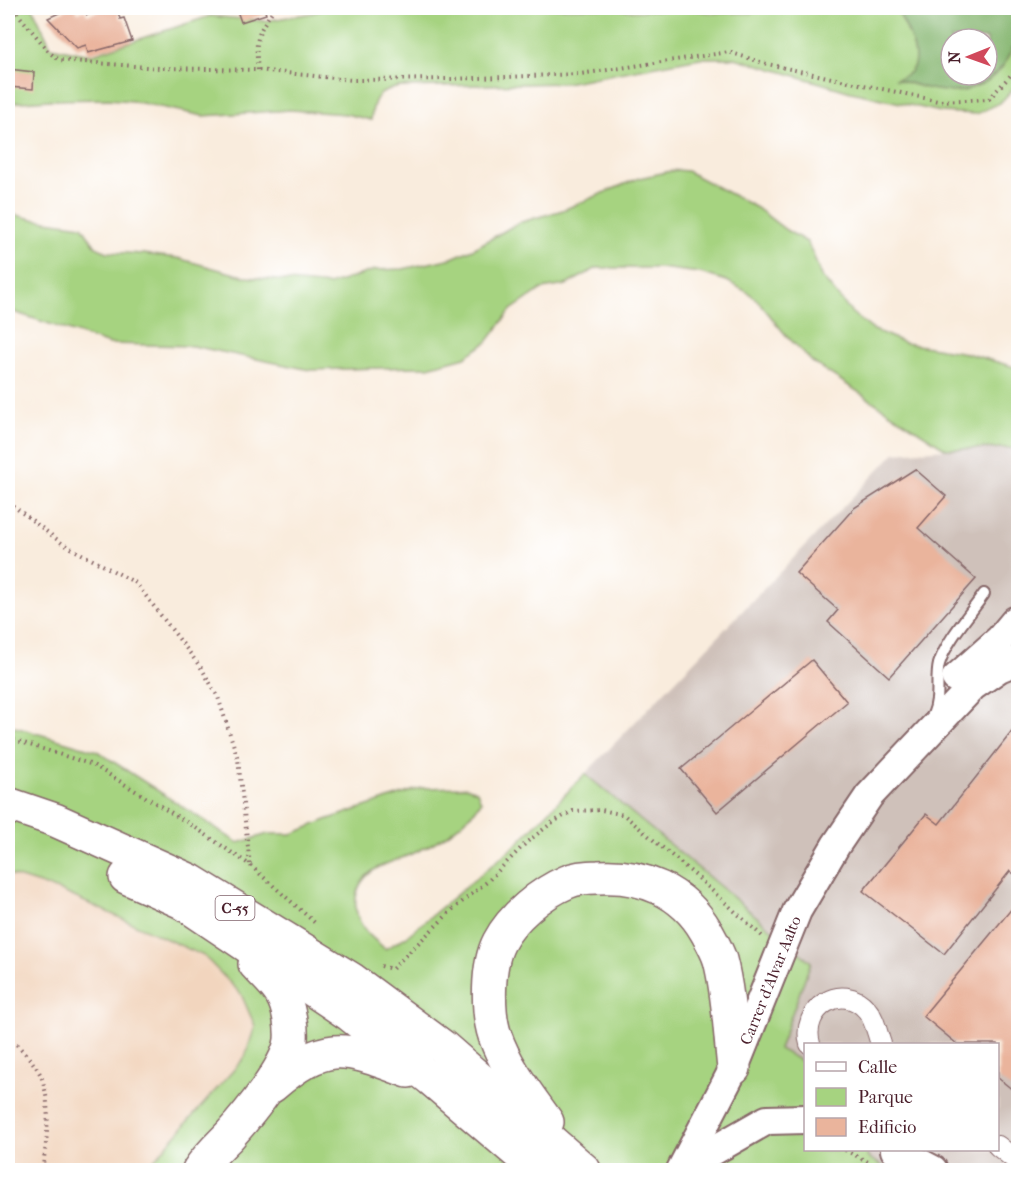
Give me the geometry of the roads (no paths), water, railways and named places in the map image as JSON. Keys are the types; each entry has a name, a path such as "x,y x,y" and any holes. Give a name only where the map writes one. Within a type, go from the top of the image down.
{"highway":[{"name":"C-55","path":"8,804 55,820 191,881 351,979 443,1047 581,1168"},
{"name":"C-55","path":"8,828 52,842 182,902 349,1014 396,1050 538,1170"},
{"path":"581,1168 513,1073 495,1036 488,1001 499,943 512,924 545,894 568,882 618,875 643,880 667,891 690,909 705,929 719,958 734,1068"},
{"path":"199,1167 230,1135 264,1093 284,1060 291,1042 290,1022 282,996 229,933"},
{"path":"264,1093 305,1061 326,1052 351,1052 431,1079"}],"street":[{"path":"868,796 879,765 905,731 939,695 1017,625"},
{"path":"868,796 972,686 999,668 1018,660"},
{"name":"Carrer d'Alvar Aalto","path":"682,1169 734,1068 797,911 868,796"},
{"path":"810,1043 807,1030 815,1010 828,1001 843,998 854,1000 867,1010 881,1043"},
{"path":"682,1169 766,1120 804,1119"},
{"path":"999,1147 1018,1162"},
{"path":"899,1151 933,1170"}],"lane":[{"path":"920,742 930,725 939,695 938,667 944,653 984,594"}]}
